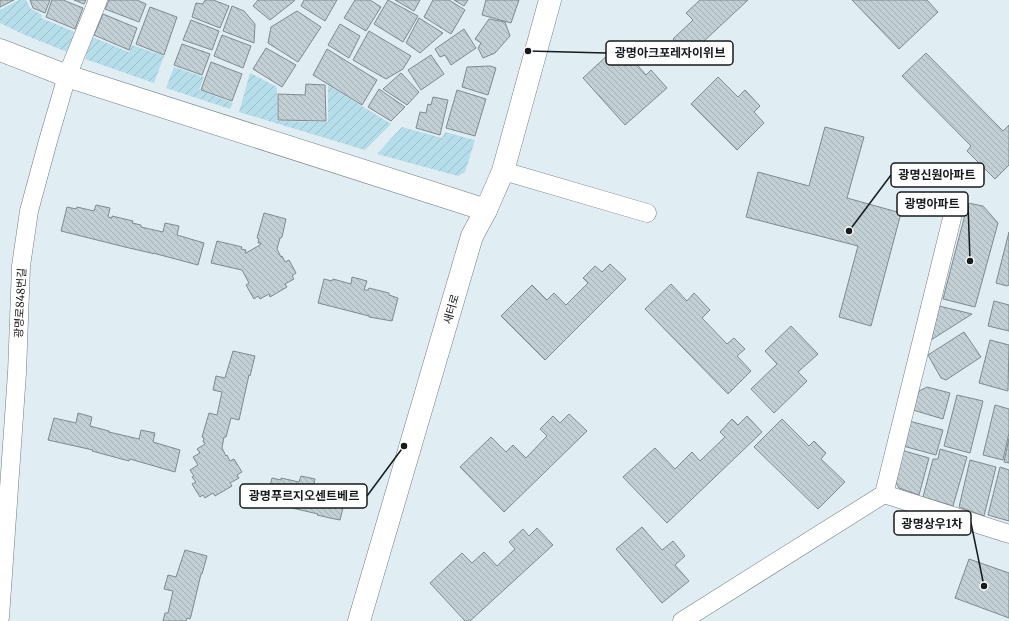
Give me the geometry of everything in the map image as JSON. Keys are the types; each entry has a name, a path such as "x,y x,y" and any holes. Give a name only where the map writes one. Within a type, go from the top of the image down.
{"street":[{"name":"광명로848번길","path":"0,617 16,373 21,266 29,211 67,76 98,0"},
{"name":"새터로","path":"359,621 472,236 486,210 503,172 550,0"},
{"path":"0,50 67,76 486,210"},
{"path":"503,172 647,212"},
{"path":"682,621 884,494 952,218"},
{"path":"884,494 1009,534"}],"shaded area":[{"path":"19,0 26,0 30,8 42,15 41,18 75,32 67,52 0,23 0,10"},
{"path":"92,37 129,52 132,45 164,56 154,83 85,59"},
{"path":"174,67 204,77 199,90 233,103 230,109 166,88"},
{"path":"250,73 277,87 277,121 328,122 328,85 391,124 365,150 239,112"},
{"path":"402,127 442,138 445,132 475,140 465,172 458,176 377,154"}],"building":[{"path":"0,0 14,0 0,7"},
{"path":"30,0 50,0 45,13 33,8"},
{"path":"52,0 63,0 83,8 75,29 46,17"},
{"path":"74,0 86,0 84,4"},
{"path":"109,0 137,0 146,4 139,22 105,9"},
{"path":"205,0 213,0 229,6 220,28 192,17 196,3 203,4"},
{"path":"258,0 295,0 270,20 253,6"},
{"path":"304,0 337,0 325,21 301,6"},
{"path":"355,0 370,0 381,7 366,31 344,18"},
{"path":"388,0 418,16 403,42 374,24"},
{"path":"395,0 420,0 414,11"},
{"path":"433,0 449,0 465,10 451,34 424,17"},
{"path":"454,0 468,0 464,6"},
{"path":"486,0 519,0 511,23 482,15"},
{"path":"700,0 748,0 688,56 673,39 693,20 686,13"},
{"path":"852,0 927,0 938,12 899,49"},
{"path":"232,6 244,11 255,24 254,43 223,31"},
{"path":"150,7 177,17 164,55 136,44"},
{"path":"297,11 321,27 298,62 268,43 271,27"},
{"path":"103,14 137,28 129,50 94,35"},
{"path":"419,18 443,33 420,53 406,43"},
{"path":"489,19 505,22 510,36 495,53 483,58 478,48 481,43 475,39"},
{"path":"191,20 219,31 212,50 183,40"},
{"path":"340,24 360,36 349,58 328,45"},
{"path":"464,29 476,48 451,65 445,55 440,57 435,49"},
{"path":"369,31 411,56 403,69 386,79 353,60"},
{"path":"222,35 251,46 243,68 214,56"},
{"path":"182,44 210,54 202,75 174,65"},
{"path":"266,48 296,65 282,87 253,69"},
{"path":"327,49 377,80 362,105 313,75"},
{"path":"612,51 626,66 633,60 646,75 651,70 667,88 625,125 583,78"},
{"path":"926,53 1003,131 1009,125 1009,165 995,179 967,151 971,146 902,76"},
{"path":"431,55 444,74 421,90 408,70"},
{"path":"211,62 242,74 232,101 201,90"},
{"path":"490,66 496,68 488,95 462,87 467,67"},
{"path":"401,73 419,92 407,105 383,89"},
{"path":"718,77 738,97 745,90 760,106 754,112 764,123 737,150 691,104"},
{"path":"306,84 325,85 326,121 278,120 278,94 305,95"},
{"path":"379,89 405,107 391,121 368,107"},
{"path":"457,90 486,99 475,136 446,128"},
{"path":"433,97 448,100 440,135 416,128 420,112 426,113 428,104 431,105"},
{"path":"825,127 864,137 847,198 901,213 871,326 839,317 858,246 746,217 758,172 809,186"},
{"path":"968,203 983,206 998,223 975,307 943,299"},
{"path":"96,205 110,208 108,217 112,218 112,216 133,221 132,223 141,225 141,227 163,232 165,223 179,226 177,235 204,243 198,265 61,231 67,207 76,209 77,207 94,211"},
{"path":"264,213 286,219 282,237 280,238 277,249 285,262 289,260 296,273 292,276 294,279 285,284 287,287 270,297 269,294 260,299 258,296 254,299 246,285 249,283 242,270 211,263 217,241 242,247 241,249 246,250 245,253 260,245 261,243 258,243 259,239 257,238"},
{"path":"1009,232 1009,285 1007,286 996,283"},
{"path":"610,264 626,279 545,360 501,316 532,285 547,300 554,293 566,305 588,283 583,278 595,266 602,272"},
{"path":"352,277 367,281 364,290 368,290 369,288 389,293 389,295 398,298 392,321 369,317 318,303 324,279 332,281 333,279 351,284"},
{"path":"671,284 687,301 694,293 710,310 702,318 727,344 734,338 745,349 737,356 751,371 728,394 645,309"},
{"path":"994,301 1009,305 1009,331 988,326"},
{"path":"939,306 972,314 931,340"},
{"path":"791,326 818,354 798,372 807,381 774,413 751,389 777,364 765,351"},
{"path":"964,332 981,357 946,380 941,378 928,355"},
{"path":"990,340 1009,345 1008,391 979,383"},
{"path":"233,351 255,356 250,376 249,375 239,420 231,418 226,437 224,437 222,448 230,461 234,459 242,472 237,475 239,478 230,483 232,486 215,496 213,493 205,498 203,495 200,497 192,484 196,482 192,477 194,476 190,470 198,465 193,457 200,453 197,449 205,444 203,442 204,438 202,437 209,413 217,415 222,392 213,390 216,376 225,378"},
{"path":"927,387 950,393 943,419 913,410 919,391"},
{"path":"957,395 983,401 970,453 944,446"},
{"path":"995,405 1009,409 1009,433 1003,460 983,455"},
{"path":"78,413 92,417 90,426 109,432 139,439 141,430 155,433 153,442 180,450 175,472 130,459 129,461 92,451 93,450 48,440 54,418 76,423"},
{"path":"569,414 587,431 504,512 460,467 491,437 506,452 513,445 526,458 547,436 540,429 553,416 560,423"},
{"path":"747,416 762,432 667,523 623,477 655,448 675,469 692,452 700,461 725,437 720,432 732,419 738,425"},
{"path":"782,419 809,446 814,441 826,453 821,459 845,482 818,509 754,447"},
{"path":"909,421 943,430 936,455 903,446"},
{"path":"1009,438 1009,463 1004,462"},
{"path":"940,449 967,457 953,506 923,497 933,459 938,459"},
{"path":"901,450 929,458 919,495 899,488 893,478"},
{"path":"970,460 996,467 984,516 959,507"},
{"path":"1000,467 1009,470 1009,521 988,515"},
{"path":"301,476 315,479 313,488 316,489 317,487 338,492 337,495 346,496 340,520 266,502 272,478 281,480 281,478 299,482"},
{"path":"642,527 662,550 673,541 685,556 675,565 689,581 662,603 616,549"},
{"path":"537,528 553,545 470,621 465,621 430,583 462,553 472,563 484,552 497,566 515,549 509,542 523,529 529,536"},
{"path":"185,550 207,556 191,616 190,619 187,618 186,621 163,621 165,613 168,613 173,591 164,589 168,575 176,577"},
{"path":"969,559 1009,573 1009,618 955,598"}],"place":[{"name":"광명아크포레자이위브","path":"528,51"},
{"name":"광명신원아파트","path":"849,231"},
{"name":"광명아파트","path":"970,261"},
{"name":"광명푸르지오센트베르","path":"404,446"},
{"name":"광명상우1차","path":"984,586"}]}
